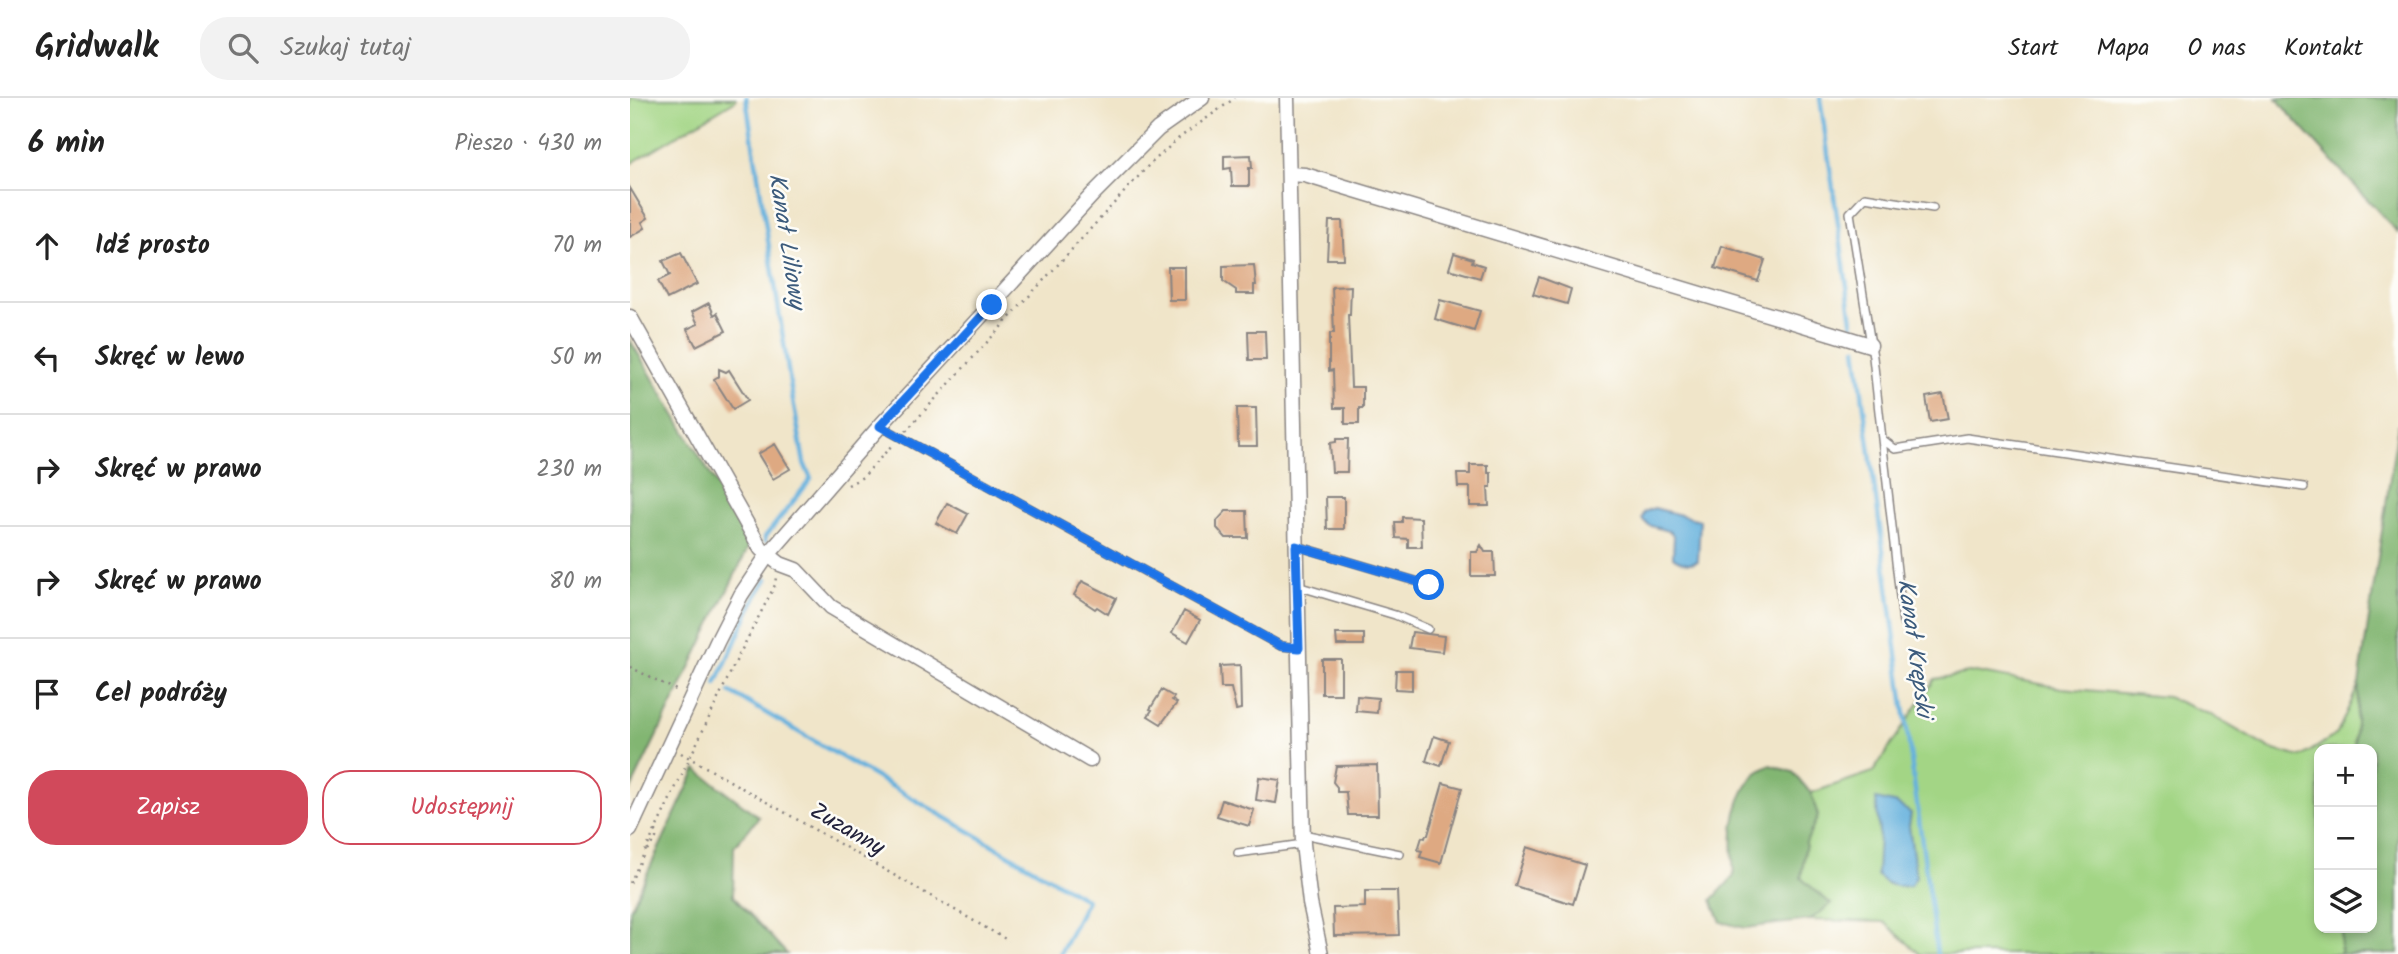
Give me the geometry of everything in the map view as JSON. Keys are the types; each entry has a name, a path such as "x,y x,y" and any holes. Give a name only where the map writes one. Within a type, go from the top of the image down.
{"street":[{"path":"630,830 729,617 766,556 880,426 1130,155 1171,119 1202,98"},
{"path":"1287,98 1303,839 1310,903 1321,954"},
{"path":"1289,174 1305,175 1870,345"},
{"path":"630,317 766,556 796,570 831,607 1090,761"}],"lane":[{"path":"1903,623 1873,356 1850,213 1865,197 1933,208"},
{"path":"880,426 1281,646 1299,648"},
{"path":"1882,439 1895,449 1967,438 2304,487"},
{"path":"1296,546 1429,585 1437,583"},
{"path":"1297,586 1395,615 1428,629"},
{"path":"1238,853 1303,839 1400,854"}],"path":[{"path":"630,667 691,697"},
{"name":"Zuzanny","path":"668,747 1009,941"},
{"path":"630,883 647,843 656,828 656,838 644,852"}],"green space":[{"path":"630,98 736,98 736,100 630,164"},
{"path":"2277,98 2398,98 2398,233 2285,109"},
{"path":"630,340 751,542 630,791"},
{"path":"2398,424 2398,954 2340,954 2342,933 2377,933 2377,744 2354,744 2359,684"},
{"path":"1975,672 2062,688 2167,697 2209,714 2270,749 2301,757 2314,749 2314,933 2342,933 2340,954 1920,954 1884,922 1810,920 1831,904 1801,879 1806,842 1818,816 1811,793 1873,772 1935,679"},
{"path":"2359,684 2354,744 2321,744 2337,734"},
{"path":"1770,765 1793,772 1811,793 1818,816 1806,842 1801,878 1831,904 1810,920 1745,928 1721,922 1712,900 1734,876 1732,850 1739,801 1753,776"},
{"path":"696,769 759,817 734,847 733,896 787,954 630,954 630,910"}],"water":[{"path":"1654,508 1700,520 1698,561 1685,562 1673,557 1674,537 1671,532 1648,525 1642,519 1644,512"},
{"path":"1876,799 1897,804 1911,813 1909,826 1916,877 1910,886 1892,885 1877,875 1879,833"}],"building":[{"path":"1251,155 1249,186 1232,186 1231,168 1224,169 1224,156"},
{"path":"630,188 648,218 642,222 645,228 630,237"},
{"path":"1329,221 1342,221 1344,259 1327,259"},
{"path":"1722,246 1765,260 1758,281 1715,268"},
{"path":"681,253 697,284 667,299 658,281 670,275 663,261"},
{"path":"1454,253 1484,266 1480,278 1449,269"},
{"path":"1254,265 1254,294 1236,294 1236,290 1223,281 1223,266"},
{"path":"1168,267 1185,267 1185,300 1169,300"},
{"path":"1539,277 1571,289 1567,304 1533,294"},
{"path":"1351,286 1348,315 1351,387 1363,387 1363,408 1359,408 1359,424 1345,424 1345,408 1334,408 1333,370 1329,371 1329,340 1330,333 1334,333 1332,287"},
{"path":"1440,300 1480,311 1474,331 1435,319"},
{"path":"709,303 726,331 696,346 687,329 698,324 692,312"},
{"path":"1248,331 1265,331 1266,360 1249,360"},
{"path":"719,369 726,372 729,370 748,400 733,409 714,379 719,376"},
{"path":"1943,394 1948,419 1930,422 1926,397"},
{"path":"1237,408 1256,408 1257,446 1238,446"},
{"path":"1336,439 1348,439 1347,472 1332,472 1330,443 1336,442"},
{"path":"775,444 790,469 773,479 758,454"},
{"path":"1470,465 1488,465 1488,473 1491,473 1491,487 1488,487 1489,506 1470,506 1470,487 1458,487 1457,474 1470,474"},
{"path":"1326,497 1344,497 1344,529 1327,529"},
{"path":"947,503 968,514 957,534 936,523"},
{"path":"1226,511 1247,511 1248,538 1226,538 1217,528 1217,521"},
{"path":"1402,517 1421,518 1422,547 1408,547 1408,539 1396,538 1395,522 1402,522"},
{"path":"1481,545 1485,552 1494,552 1495,576 1471,576 1471,552 1477,552"},
{"path":"1082,581 1116,598 1108,614 1074,595"},
{"path":"1184,611 1200,620 1188,642 1172,633"},
{"path":"1412,632 1444,636 1442,652 1409,648"},
{"path":"1336,634 1364,634 1364,645 1337,645"},
{"path":"1322,659 1341,659 1341,694 1322,694"},
{"path":"1240,665 1241,709 1236,710 1231,688 1221,688 1220,666"},
{"path":"1396,670 1412,670 1412,690 1395,689"},
{"path":"1162,690 1174,697 1172,700 1177,703 1161,724 1148,716"},
{"path":"1357,696 1378,698 1377,713 1356,711"},
{"path":"1434,736 1449,741 1441,766 1426,761"},
{"path":"1377,765 1378,815 1348,815 1346,792 1337,792 1333,782 1336,766"},
{"path":"1259,777 1280,780 1276,803 1256,800"},
{"path":"1443,783 1462,788 1441,863 1420,857 1422,851 1418,850 1422,837 1428,835"},
{"path":"1222,800 1254,810 1249,826 1217,816"},
{"path":"1527,847 1585,865 1573,904 1515,886"},
{"path":"1365,891 1397,891 1399,935 1334,936 1333,908 1365,907"}],"waterway":[{"name":"Kanał Liliowy","path":"746,98 791,389 804,463 811,479 765,537 765,541"},
{"name":"Kanał Krępski","path":"1820,98 1854,335"},
{"name":"Kanał Krępski","path":"1856,348 1937,954"},
{"path":"716,684 755,598 767,579"},
{"path":"730,692 1087,900 1060,954"}],"route":[{"path":"992,305 880,426 1281,646 1299,648 1296,546 1429,585"}]}
